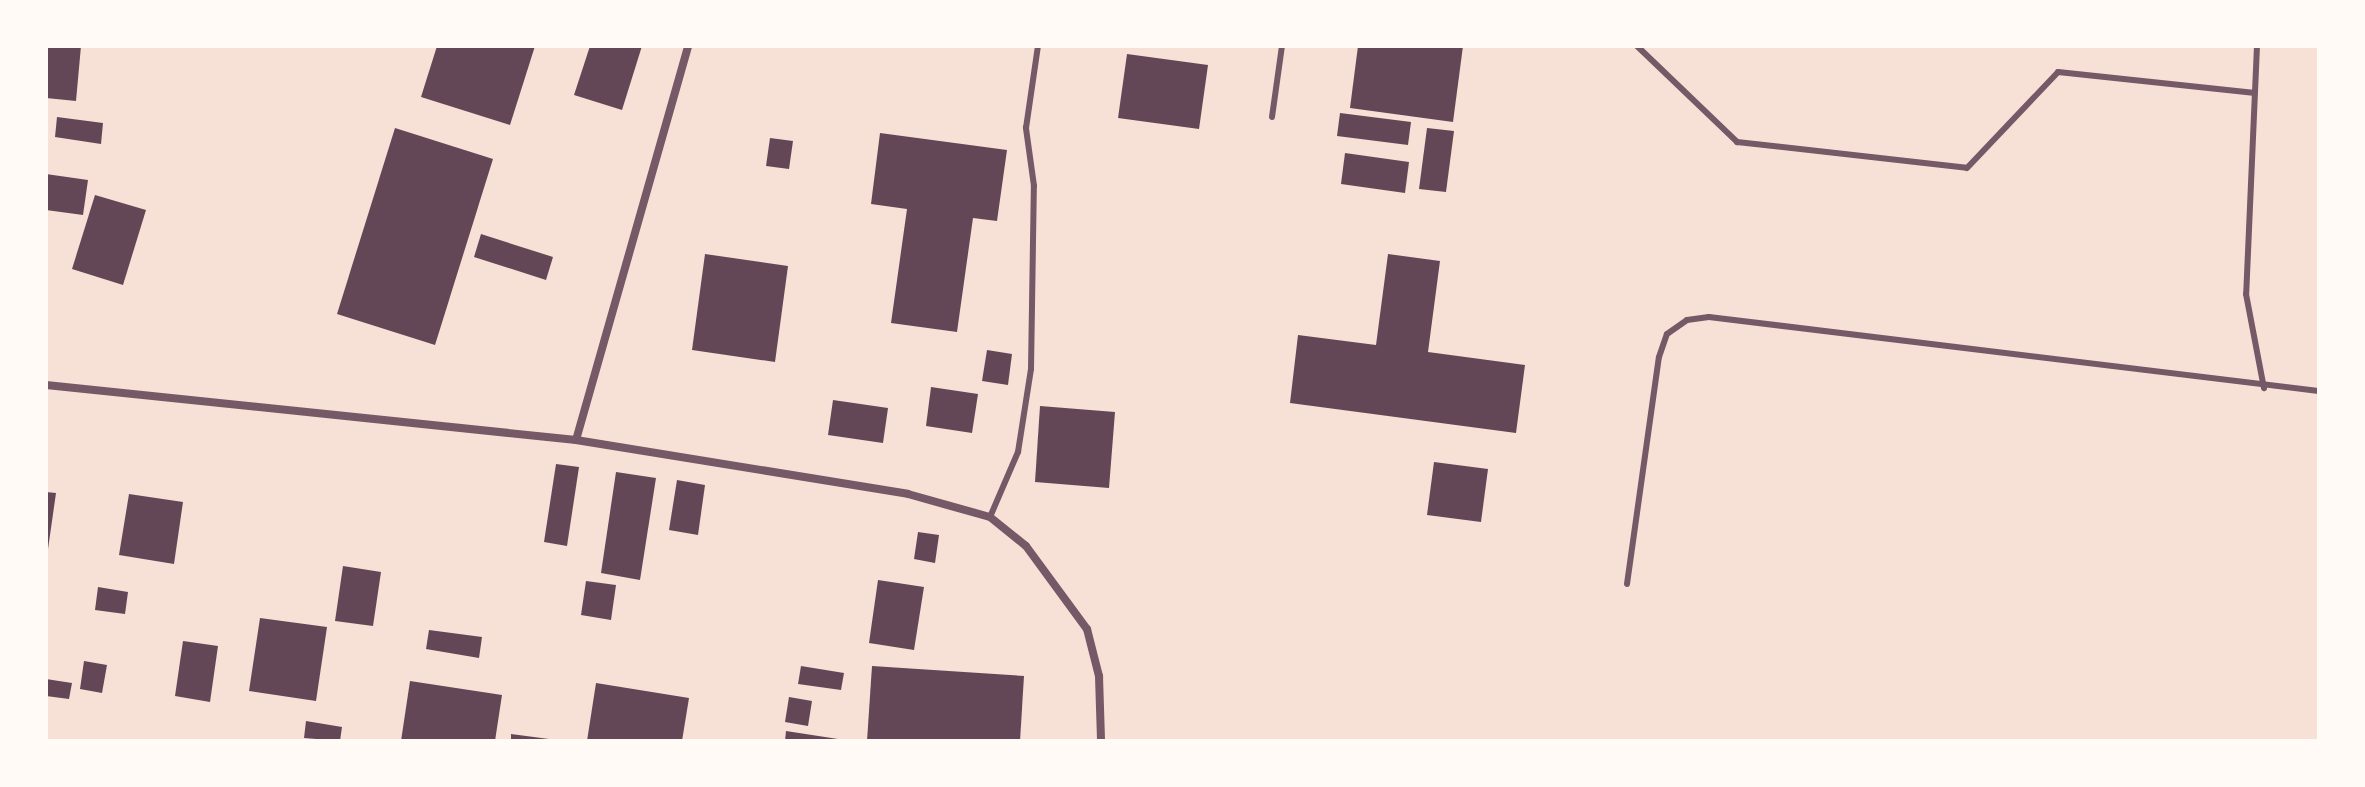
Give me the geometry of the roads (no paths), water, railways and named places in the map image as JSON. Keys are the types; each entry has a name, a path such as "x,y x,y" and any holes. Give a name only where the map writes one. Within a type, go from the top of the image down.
{"street":[{"path":"576,440 688,46"},
{"path":"46,385 576,440 908,494 990,517 1026,546 1087,629 1099,676 1101,741"}],"lane":[{"path":"990,517 1018,452 1031,369 1034,186 1026,128 1038,46"},
{"path":"1272,117 1282,46"},
{"path":"1637,46 1737,142 1967,168 2058,72 2253,93"},
{"path":"2257,46 2246,294 2264,388"},
{"path":"1627,584 1659,357 1667,334 1687,320 1709,317 2264,388 2319,391"}]}
